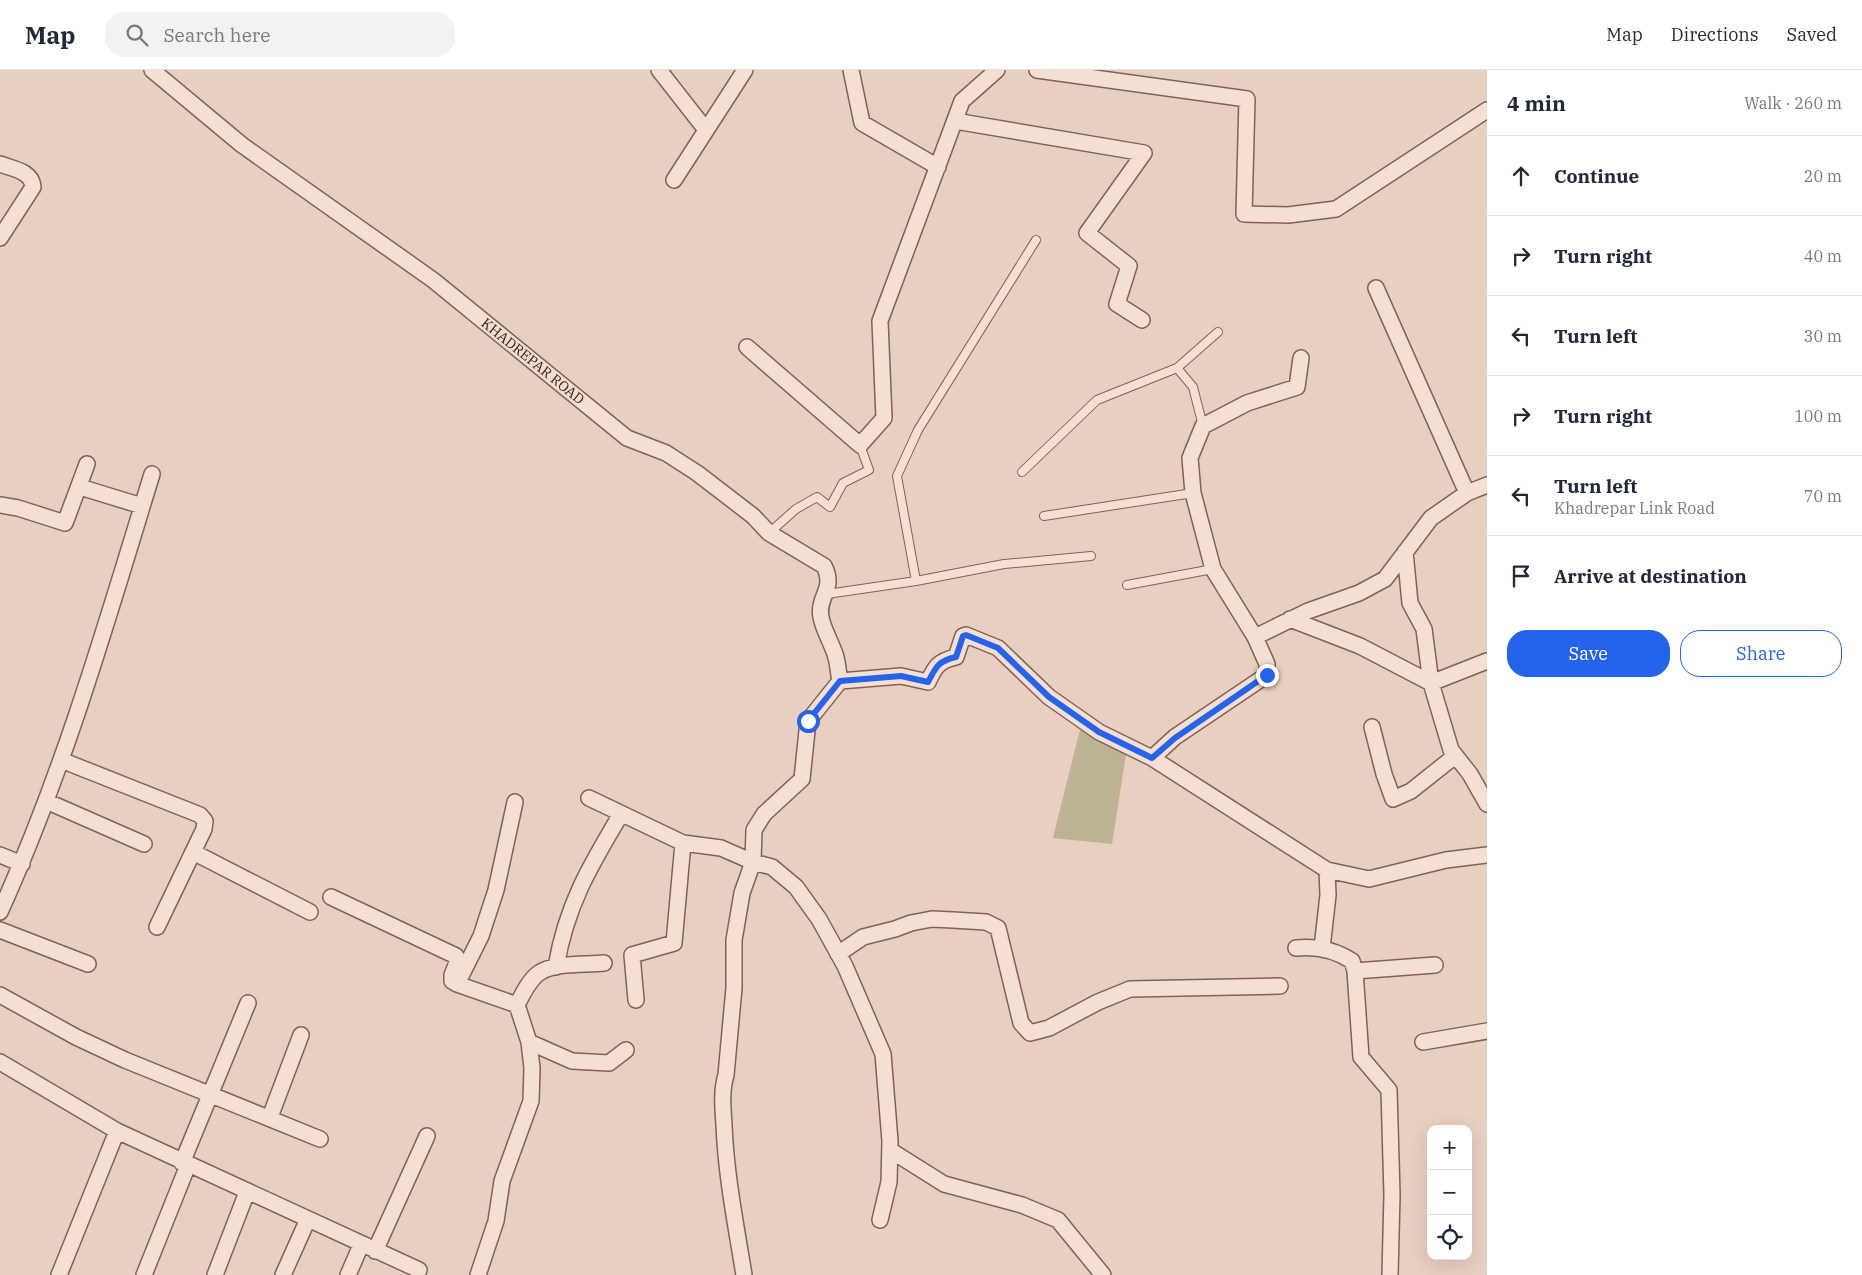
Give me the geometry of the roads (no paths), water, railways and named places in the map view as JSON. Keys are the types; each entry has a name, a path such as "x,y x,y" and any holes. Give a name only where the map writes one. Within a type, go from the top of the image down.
{"street":[{"name":"KHADREPAR ROAD","path":"152,70 242,145 433,280 627,438 666,453 697,473 753,516 769,533 824,566 828,574 829,586 827,594 823,596 821,617 836,656 840,681"},
{"path":"659,70 706,130"},
{"path":"674,180 745,70"},
{"path":"851,70 862,123 938,167"},
{"path":"747,347 860,445 884,418 880,321 962,101 997,70"},
{"path":"1038,70 1247,99 1244,214 1288,215 1336,209 1487,110"},
{"path":"954,121 1144,153 1087,233 1129,266 1117,304 1142,320"},
{"path":"0,164 27,174 32,180 33,187 0,238"},
{"path":"1376,288 1467,493"},
{"path":"1152,758 1175,738 1267,675 1267,664 1255,637 1213,569 1193,493 1190,458 1203,426 1248,403 1298,387 1301,358"},
{"path":"0,505 18,508 64,523 80,488 87,464"},
{"path":"0,912 22,864 61,760 152,474"},
{"path":"1255,637 1308,610 1360,593 1386,579 1431,518 1467,493 1487,485"},
{"path":"80,488 142,506"},
{"path":"1406,552 1410,603 1424,629 1432,684 1451,750 1470,774 1487,804"},
{"path":"1290,619 1360,646 1432,684"},
{"path":"744,1275 725,1167 723,1086 726,1075 734,988 734,940 742,893 753,862 754,830 764,814 802,779 808,721 840,681 901,676 928,682 935,666 941,661 956,657 963,636 966,635 998,648 1049,697 1099,732 1152,758 1327,870 1369,879 1446,860 1487,855"},
{"path":"1432,684 1487,660"},
{"path":"1372,727 1384,774 1393,799 1411,791 1455,756"},
{"path":"61,760 200,815 204,821 204,829 157,927"},
{"path":"589,798 683,843 721,848 753,862 772,867 796,887 819,919 838,954 883,1054 888,1098 890,1150 889,1182 880,1220"},
{"path":"46,801 144,844"},
{"path":"457,984 482,936 515,802"},
{"path":"556,967 562,934 575,896 621,814"},
{"path":"636,1000 632,954 674,943 683,843"},
{"path":"193,852 310,912"},
{"path":"0,855 22,864"},
{"path":"1322,948 1328,895 1327,870"},
{"path":"331,897 456,956 458,960 452,975 452,981 457,984 517,1005"},
{"path":"838,954 863,937 895,930 911,922 932,919 986,922 998,928 1021,1023 1030,1033 1049,1028 1098,1002 1130,988 1280,986"},
{"path":"0,930 88,964"},
{"path":"1296,948 1322,948 1352,961 1356,971 1361,1057 1389,1090 1392,1195 1390,1275"},
{"path":"478,1275 496,1221 502,1181 531,1101 532,1068 530,1042 517,1005 523,993 539,973 556,967 604,963"},
{"path":"1356,971 1435,965"},
{"path":"0,994 76,1037 124,1060 270,1117 320,1139"},
{"path":"144,1275 210,1093 248,1003"},
{"path":"1423,1042 1487,1031"},
{"path":"270,1117 302,1035"},
{"path":"530,1042 572,1061 609,1063 626,1050"},
{"path":"0,1062 117,1131 361,1245 420,1270"},
{"path":"59,1275 117,1131"},
{"path":"376,1251 427,1136"},
{"path":"890,1150 944,1184 1022,1205 1058,1220 1103,1275"},
{"path":"215,1275 247,1192"},
{"path":"283,1275 308,1219"},
{"path":"348,1275 361,1245"}],"lane":[{"path":"916,581 897,476 918,430 1036,240"},
{"path":"1022,472 1097,400 1177,368 1218,332"},
{"path":"1177,368 1192,386 1203,426"},
{"path":"769,533 796,509 817,496 830,507 843,483 869,470 860,445"},
{"path":"1044,516 1193,493"},
{"path":"827,594 916,581 1004,564 1090,556"},
{"path":"1127,585 1213,569"}]}
